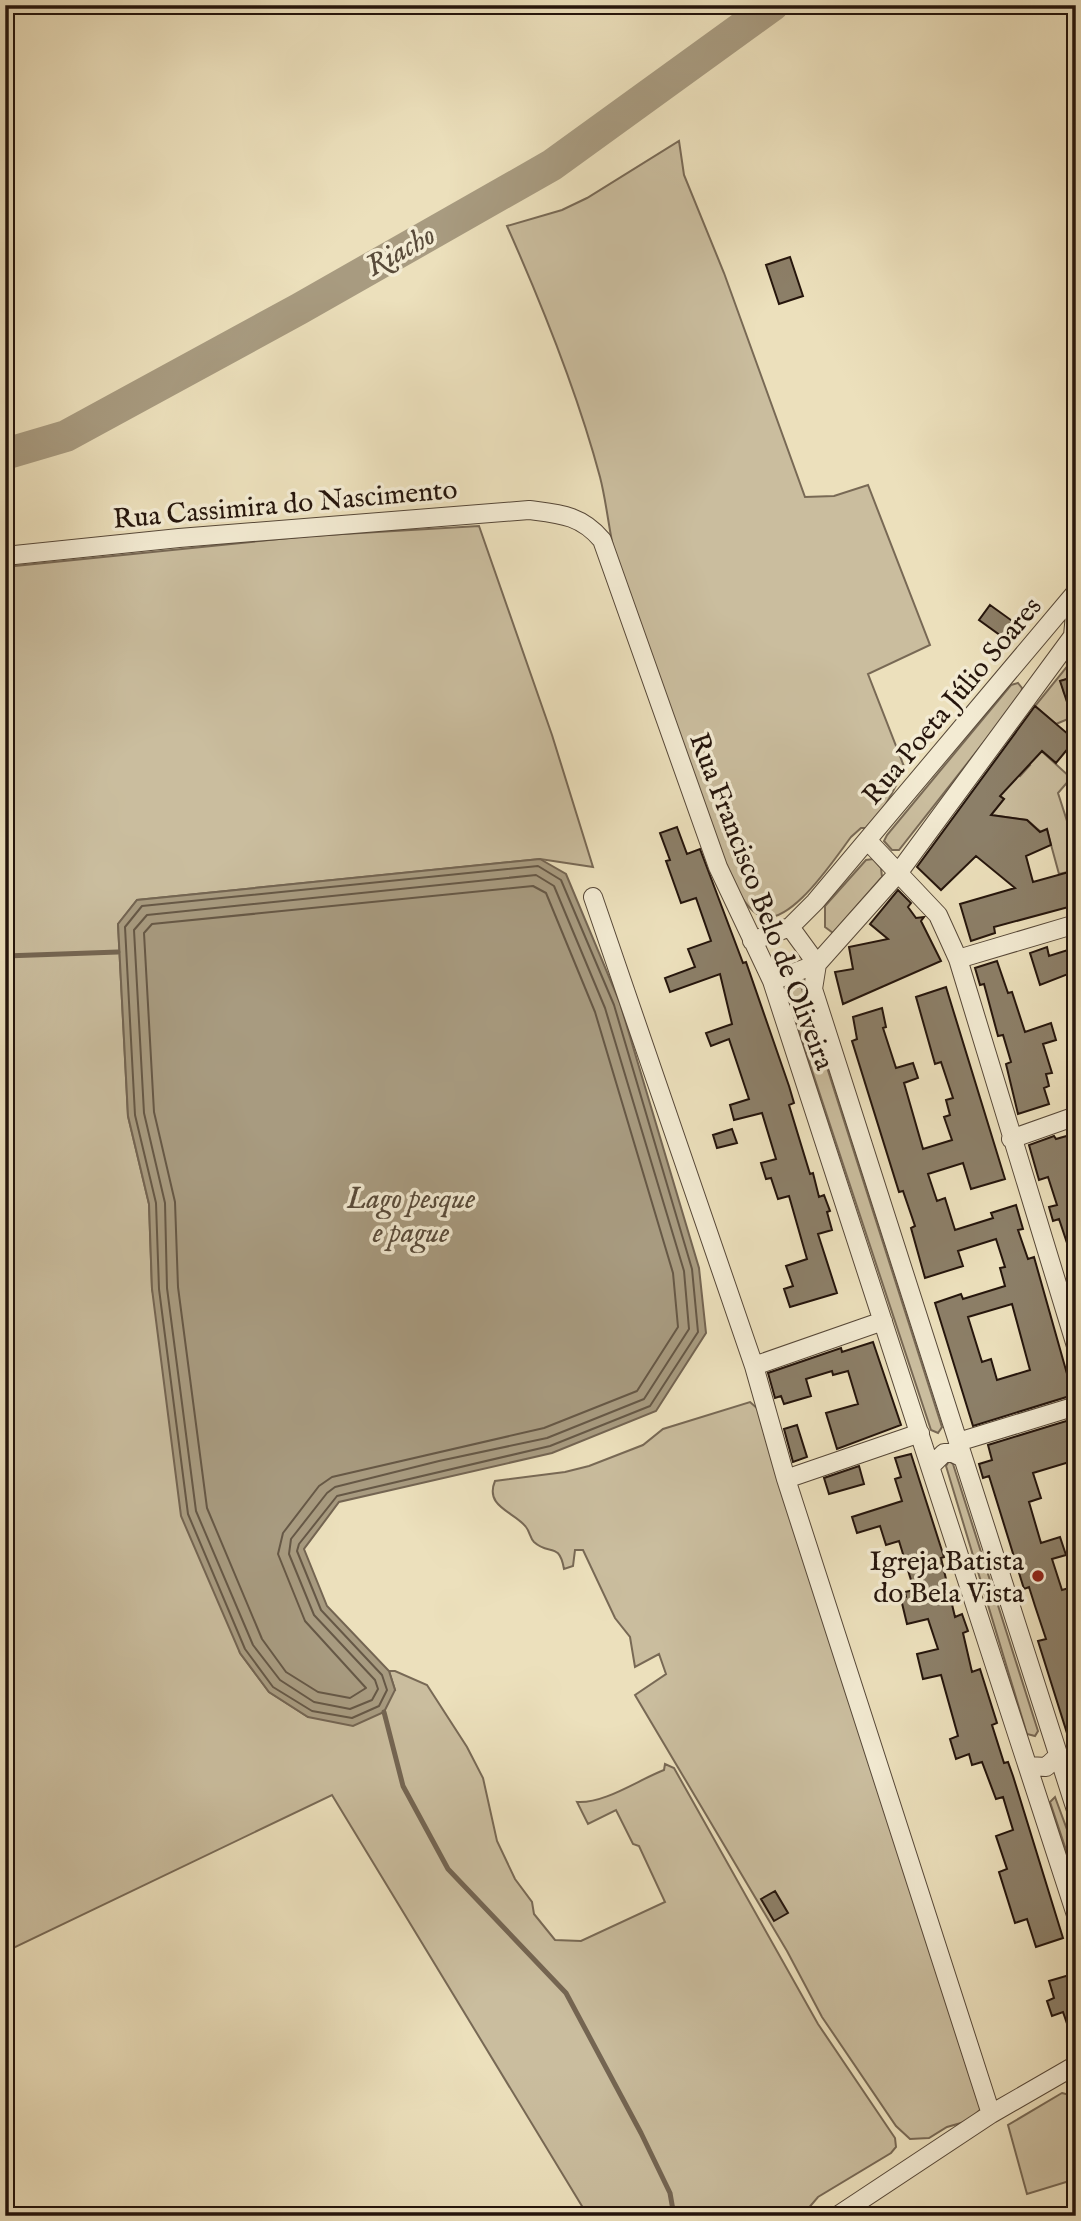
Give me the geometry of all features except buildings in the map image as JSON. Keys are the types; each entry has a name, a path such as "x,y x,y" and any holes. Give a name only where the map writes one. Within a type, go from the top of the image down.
{"street":[{"name":"Rua Cassimira do Nascimento","path":"5,555 481,513 529,510 570,515"},
{"name":"Rua Francisco Belo de Oliveira","path":"570,515 589,524 602,540 718,867 772,981 1076,1914"},
{"name":"Rua Poeta Júlio Soares","path":"752,941 790,927 868,841 1076,592"},
{"name":"Rua Poeta Júlio Soares","path":"772,981 817,964 899,872 1074,640 1076,603"},
{"path":"1058,611 1074,640"},
{"name":"Rua Poeta Júlio Soares","path":"868,841 899,872"},
{"path":"899,872 938,915 958,959 1010,1139 1069,1302 1076,1346"},
{"path":"593,897 754,1366 786,1479 991,2114"},
{"path":"958,959 1076,924"},
{"name":"Rua Francisco Belo de Oliveira","path":"790,927 817,964 813,989 1076,1810"},
{"path":"1010,1139 1076,1116"},
{"path":"754,1366 883,1321"},
{"path":"786,1479 921,1438 958,1443 1076,1406"},
{"path":"930,1466 944,1453 953,1453 958,1443"},
{"path":"1028,1766 1046,1767 1058,1756"},
{"path":"1038,1797 1050,1786 1069,1791"},
{"path":"837,2216 991,2114 1076,2065"}],"shaded area":[{"path":"679,141 684,175 724,273 805,497 834,496 868,485 930,645 868,674 905,769 873,828 861,828 809,891 782,913 769,917 757,914 751,909 738,891 725,864 616,560 600,477 581,413 546,318 507,226 562,210 587,198"},
{"path":"479,526 552,735 593,867 540,859 137,900 118,924 128,1116 149,1204 152,1289 240,1653 269,1692 308,1717 395,1690 389,1671 427,1685 467,1747 483,1778 497,1841 515,1879 532,1902 534,1914 555,1940 581,1941 665,1902 639,1846 633,1844 616,1810 588,1824 577,1802 598,1799 621,1790 664,1770 665,1764 674,1768 818,2024 895,2138 896,2147 891,2153 818,2197 807,2210 796,2216 588,2216 332,1795 5,1952 5,567 309,536"},
{"path":"1069,664 1073,677 1061,681 1064,693 1076,690 1076,708 1071,710 1073,717 1056,724 1035,706"},
{"path":"1018,683 1022,688 1021,695 899,850 892,850 884,841 887,835 1011,685"},
{"path":"1037,747 1071,778 1058,793 1076,849 1076,870 1059,874 1047,830 1041,832 1027,820 991,815 1004,799 1000,796 1014,771 1020,776 1030,765 1025,761"},
{"path":"873,859 881,868 882,877 833,933 825,927 825,906 866,860"},
{"path":"801,986 942,1427 938,1433 931,1430 786,992"},
{"path":"750,1402 758,1409 993,2098 968,2121 947,2127 929,2138 910,2139 896,2126 822,2017 787,1951 635,1695 666,1674 659,1654 635,1667 630,1637 615,1618 583,1550 575,1550 573,1566 564,1569 559,1555 534,1542 526,1527 502,1508 494,1497 495,1481 565,1472 589,1466 643,1445 663,1429"},
{"path":"949,1461 953,1464 1038,1731 1035,1736 1027,1734 946,1466"},
{"path":"1055,1797 1076,1854 1076,1880 1050,1802"},
{"path":"1062,2093 1070,2095 1076,2115 1076,2179 1027,2194 1008,2125"}],"water":[{"name":"Lago pesque e pague","path":"540,859 566,874 620,1003 699,1268 706,1333 656,1411 552,1453 339,1502 304,1549 327,1606 389,1671 395,1690 384,1712 353,1726 308,1717 269,1692 240,1653 181,1516 152,1289 149,1204 128,1116 118,924 137,900"}],"waterway":[{"name":"Riacho","path":"5,454 66,436 299,309 552,165 773,5"},
{"path":"5,956 118,952"},
{"path":"384,1712 403,1786 448,1869 566,1993 641,2133 670,2193 674,2216"}],"place":[{"name":"Igreja Batista do Bela Vista","path":"1038,1576"}]}
